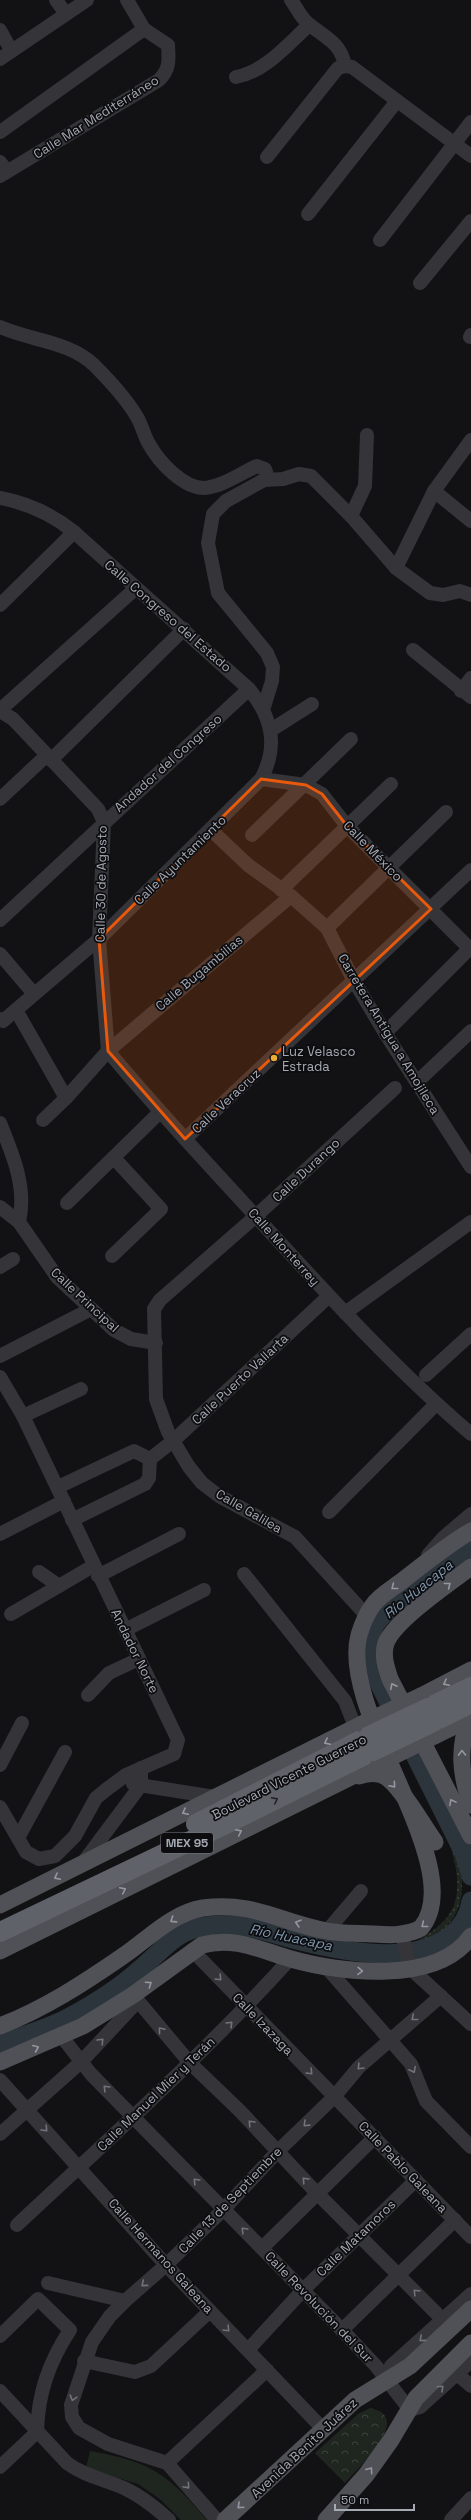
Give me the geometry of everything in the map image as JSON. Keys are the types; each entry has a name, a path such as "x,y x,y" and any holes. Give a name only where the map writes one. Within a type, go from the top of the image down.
{"highway":[{"name":"Boulevard Vicente Guerrero","path":"0,1922 368,1740 430,1715 471,1687"},
{"name":"Boulevard Vicente Guerrero","path":"430,1715 471,1715"},
{"name":"Boulevard Vicente Guerrero","path":"0,1932 228,1823 368,1740"},
{"path":"0,1932 93,1903"}],"main road":[{"path":"411,1771 370,1697 361,1676 358,1661 359,1636 374,1603 471,1531"},
{"path":"471,1567 410,1615 395,1629 386,1642 384,1658 390,1679 471,1836"},
{"name":"Boulevard Vicente Guerrero","path":"0,1905 215,1797 368,1740 430,1715 471,1670"},
{"path":"471,1715 464,1731 462,1751 464,1784 471,1805"},
{"name":"Boulevard Vicente Guerrero","path":"0,1951 93,1903 333,1787 368,1740"},
{"path":"333,1787 365,1774 376,1773 387,1778 406,1800 437,1844 448,1856 420,1791"},
{"path":"0,2026 29,2015 85,1982 183,1914 203,1908 231,1907 261,1910 327,1931 402,1934 420,1929 448,1899"},
{"path":"0,2062 62,2037 135,1999 192,1950 215,1941 237,1942 326,1967 365,1971 426,1965 447,1956 467,1942 471,1936"},
{"name":"Avenida Benito Juárez","path":"225,2520 363,2393 410,2366 471,2309"},
{"path":"326,2520 366,2475 410,2410 416,2398 452,2370 471,2343"}],"street":[{"path":"56,0 66,14"},
{"path":"0,60 11,50 87,0"},
{"path":"0,132 144,29 127,0"},
{"path":"291,0 309,25 325,34 339,48 345,66"},
{"path":"236,77 249,74 260,69 309,25"},
{"name":"Calle Mar Mediterráneo","path":"2,170 159,80 167,72 168,45 144,29"},
{"path":"0,30 11,50"},
{"path":"267,156 338,68 345,66 352,67 455,142 471,156"},
{"path":"308,214 397,101"},
{"path":"380,240 471,122"},
{"path":"420,283 471,220"},
{"path":"0,327 19,335 54,343 81,354 94,365 137,417 149,445 159,458 171,471 191,485 213,487 257,466 265,469 267,475 264,480"},
{"path":"351,516 361,498 365,486 367,435"},
{"path":"396,568 434,492 471,440"},
{"path":"264,707 272,682 273,667 267,653 218,593 208,543 213,514 226,501 264,480 283,479 299,474 311,476 351,516 396,568 430,593 443,595 460,591 471,596"},
{"path":"434,492 471,521"},
{"name":"Calle Congreso del Estado","path":"0,498 57,518 135,589 184,628 249,689 264,707 271,730 269,764 261,780"},
{"path":"0,605 74,532"},
{"path":"0,711 135,589"},
{"path":"0,799 49,757 184,628"},
{"path":"412,650 466,694 471,678"},
{"name":"Andador del Congreso","path":"0,920 249,689"},
{"path":"271,730 312,704"},
{"name":"Calle 30 de Agosto","path":"0,711 13,719 98,808 104,822 99,939 108,1051"},
{"path":"252,836 306,785 351,739"},
{"name":"Calle México","path":"261,780 306,785 322,794 348,826 389,869 431,908 471,949"},
{"name":"Calle Ayuntamiento","path":"0,1019 3,1021 99,939 261,780"},
{"name":"Calle Bugambilias","path":"42,1120 66,1098 108,1051 286,893 348,826 391,784"},
{"path":"327,928 446,812"},
{"name":"Carretera Antigua a Amojileca","path":"211,830 248,865 286,893 327,928 354,981 385,1033 471,1167"},
{"name":"Calle Veracruz","path":"184,1140 471,870"},
{"path":"385,1033 471,949"},
{"path":"0,954 34,994"},
{"path":"16,1010 66,1098"},
{"path":"417,1082 471,1031"},
{"name":"Calle Monterrey","path":"108,1051 159,1113 329,1296 436,1404 471,1434"},
{"name":"Calle Durango","path":"156,1343 156,1304 256,1216 395,1088"},
{"path":"67,1203 159,1113"},
{"path":"0,1123 18,1175 22,1197 18,1222"},
{"path":"112,1256 161,1209 114,1158"},
{"name":"Calle Principal","path":"0,1208 18,1222 57,1277 114,1330 131,1340 156,1343"},
{"path":"346,1313 471,1222"},
{"path":"0,1267 13,1259"},
{"name":"Calle Puerto Vallarta","path":"150,1459 173,1441 329,1296"},
{"path":"0,1356 91,1309"},
{"path":"426,1375 471,1335"},
{"name":"Calle Galilea","path":"156,1343 156,1399 168,1432 202,1483 219,1496 295,1538 367,1616"},
{"name":"Andador Norte","path":"0,1377 23,1416 58,1487 96,1571 178,1740 174,1754 141,1768"},
{"path":"23,1416 81,1389"},
{"path":"329,1512 436,1404"},
{"path":"58,1487 134,1451 150,1459 149,1478 145,1484 72,1520"},
{"path":"0,1534 64,1501"},
{"path":"414,1572 444,1537 471,1514"},
{"path":"11,1614 59,1586 179,1534"},
{"path":"40,1572 59,1586"},
{"path":"244,1574 346,1701 368,1740"},
{"path":"125,1630 204,1590"},
{"path":"88,1695 109,1673 139,1659"},
{"path":"0,1765 22,1723"},
{"path":"18,1838 65,1752"},
{"path":"0,1807 26,1852 39,1859 55,1856 76,1836 96,1798 115,1783 141,1768"},
{"path":"82,1864 140,1785 141,1768"},
{"path":"115,1783 140,1785 215,1797"},
{"path":"327,1931 361,1890"},
{"path":"402,1934 409,1966 471,2024"},
{"name":"Calle Izazaga","path":"192,1950 334,2097"},
{"name":"Calle Manuel Mier y Terán","path":"17,2225 190,2063 247,2007 290,1958"},
{"path":"326,1967 388,2040 411,2064 426,2101 471,2147"},
{"path":"388,2040 441,1996"},
{"path":"0,2134 26,2109 81,2062 135,1999 190,2063 443,2320"},
{"name":"Calle Revolución del Sur","path":"62,2037 81,2062 223,2210 304,2289 342,2330 410,2410"},
{"name":"Calle 13 de Septiembre","path":"167,2463 108,2444 79,2428 72,2417 71,2405 84,2361 92,2342 110,2316 125,2300 166,2265 223,2210 278,2151 334,2097 359,2067 388,2040"},
{"name":"Calle Hermanos Galeana","path":"0,2080 80,2167 166,2265 324,2430"},
{"name":"Calle Pablo Galeana","path":"334,2097 375,2137 471,2237"},
{"path":"262,2248 317,2192 375,2137"},
{"name":"Calle Matamoros","path":"248,2350 304,2289 416,2180"},
{"path":"342,2330 455,2220"},
{"path":"48,2283 125,2300"},
{"path":"386,2381 391,2366 471,2294"},
{"path":"0,2336 38,2299 70,2330 55,2353 43,2382 38,2405 37,2432 1,2465"},
{"path":"84,2361 135,2372 143,2370 151,2366 210,2311"},
{"path":"471,2361 452,2370 471,2386"},
{"path":"217,2520 167,2463 267,2370"},
{"path":"0,2391 67,2463 78,2471 124,2488 151,2503 169,2520"},
{"path":"452,2520 471,2498"}],"highlighted area":[{"path":"261,779 306,785 322,794 347,826 431,909 185,1139 108,1051 99,939"}],"green space":[{"path":"445,1830 459,1864 462,1881 461,1896 457,1911 449,1924 436,1936 419,1947 417,1941 434,1930 448,1916 453,1907 456,1896 457,1874 455,1862"},
{"path":"370,2408 382,2413 387,2421 385,2432 370,2455 345,2483 315,2453 358,2414"},
{"path":"90,2451 128,2460 143,2465 156,2472 180,2491 207,2520 181,2520 160,2499 138,2484 86,2468"}],"waterway":[{"name":"Río Huacapa","path":"471,1547 418,1585 389,1609 373,1629 370,1652 370,1665 464,1853 471,1876"},
{"name":"Río Huacapa","path":"0,2044 52,2026 86,2008 130,1977 167,1944 185,1932 196,1928 235,1925 254,1928 301,1941 338,1949 378,1954 398,1953 417,1951 434,1945 450,1936 458,1929 464,1920 469,1911 471,1901"}],"place":[{"name":"Luz Velasco Estrada","path":"274,1058"}]}
